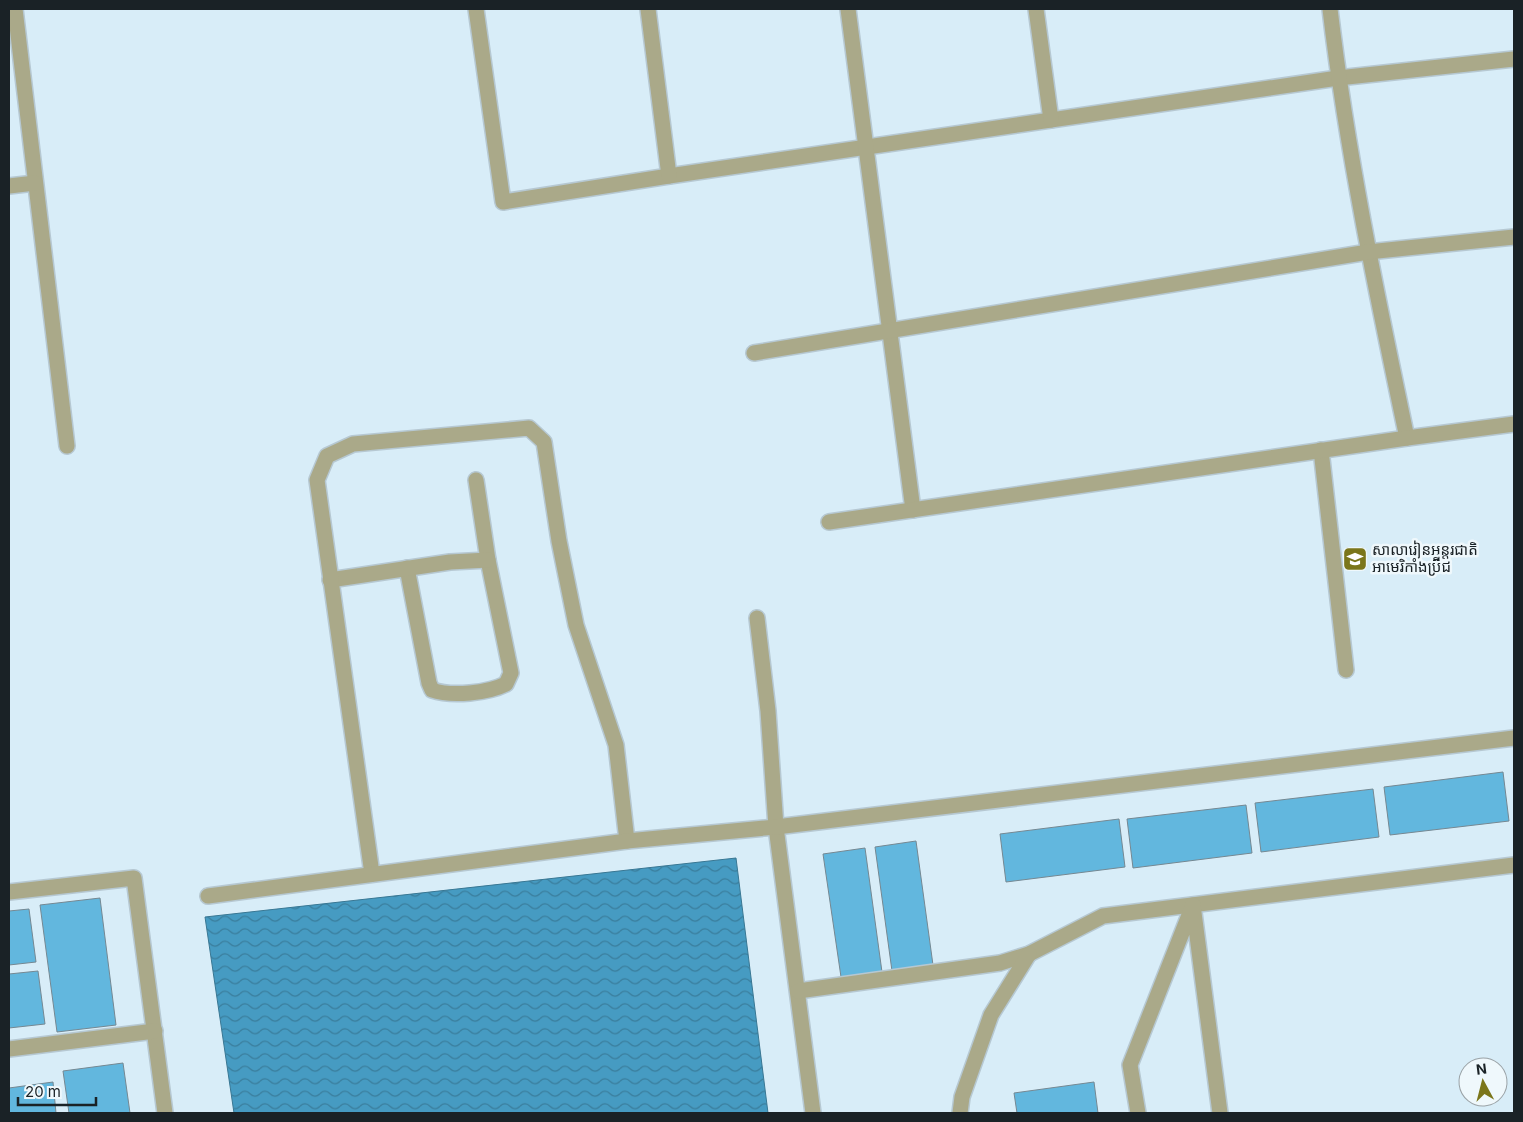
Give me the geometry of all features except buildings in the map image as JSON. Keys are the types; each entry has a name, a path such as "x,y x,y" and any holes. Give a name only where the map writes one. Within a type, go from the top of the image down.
{"street":[{"path":"15,9 67,446"},
{"path":"476,9 503,202 1338,78 1514,58"},
{"path":"648,9 669,176"},
{"path":"848,9 913,510"},
{"path":"1036,9 1051,120"},
{"path":"1330,9 1338,78 1368,252 1407,438"},
{"path":"9,186 35,183"},
{"path":"754,353 1368,252 1514,237"},
{"path":"829,522 1321,450 1514,424"},
{"path":"372,874 316,480 327,456 353,444 529,428 544,442 559,541 576,625 616,745 627,841"},
{"path":"1321,450 1346,670"},
{"path":"407,568 432,690 456,693 495,690 506,684 511,673 488,560 476,480"},
{"path":"330,580 450,562 488,560"},
{"path":"757,618 768,711 776,827 813,1113"},
{"path":"208,896 627,841 776,827 1514,738"},
{"path":"798,991 1000,963 1029,954 1102,916 1514,865"},
{"path":"9,892 134,878 165,1113"},
{"path":"1193,905 1220,1113 1213,1113"},
{"path":"1138,1113 1130,1066 1193,905"},
{"path":"960,1113 962,1097 991,1015 1029,954"},
{"path":"9,1049 154,1031"}],"water":[{"path":"736,858 768,1113 234,1113 205,917"}],"place":[{"name":"សាលារៀនអន្តរជាតិ អាមេរិកាំងប្រ៊ីជ","path":"1355,559"}]}
